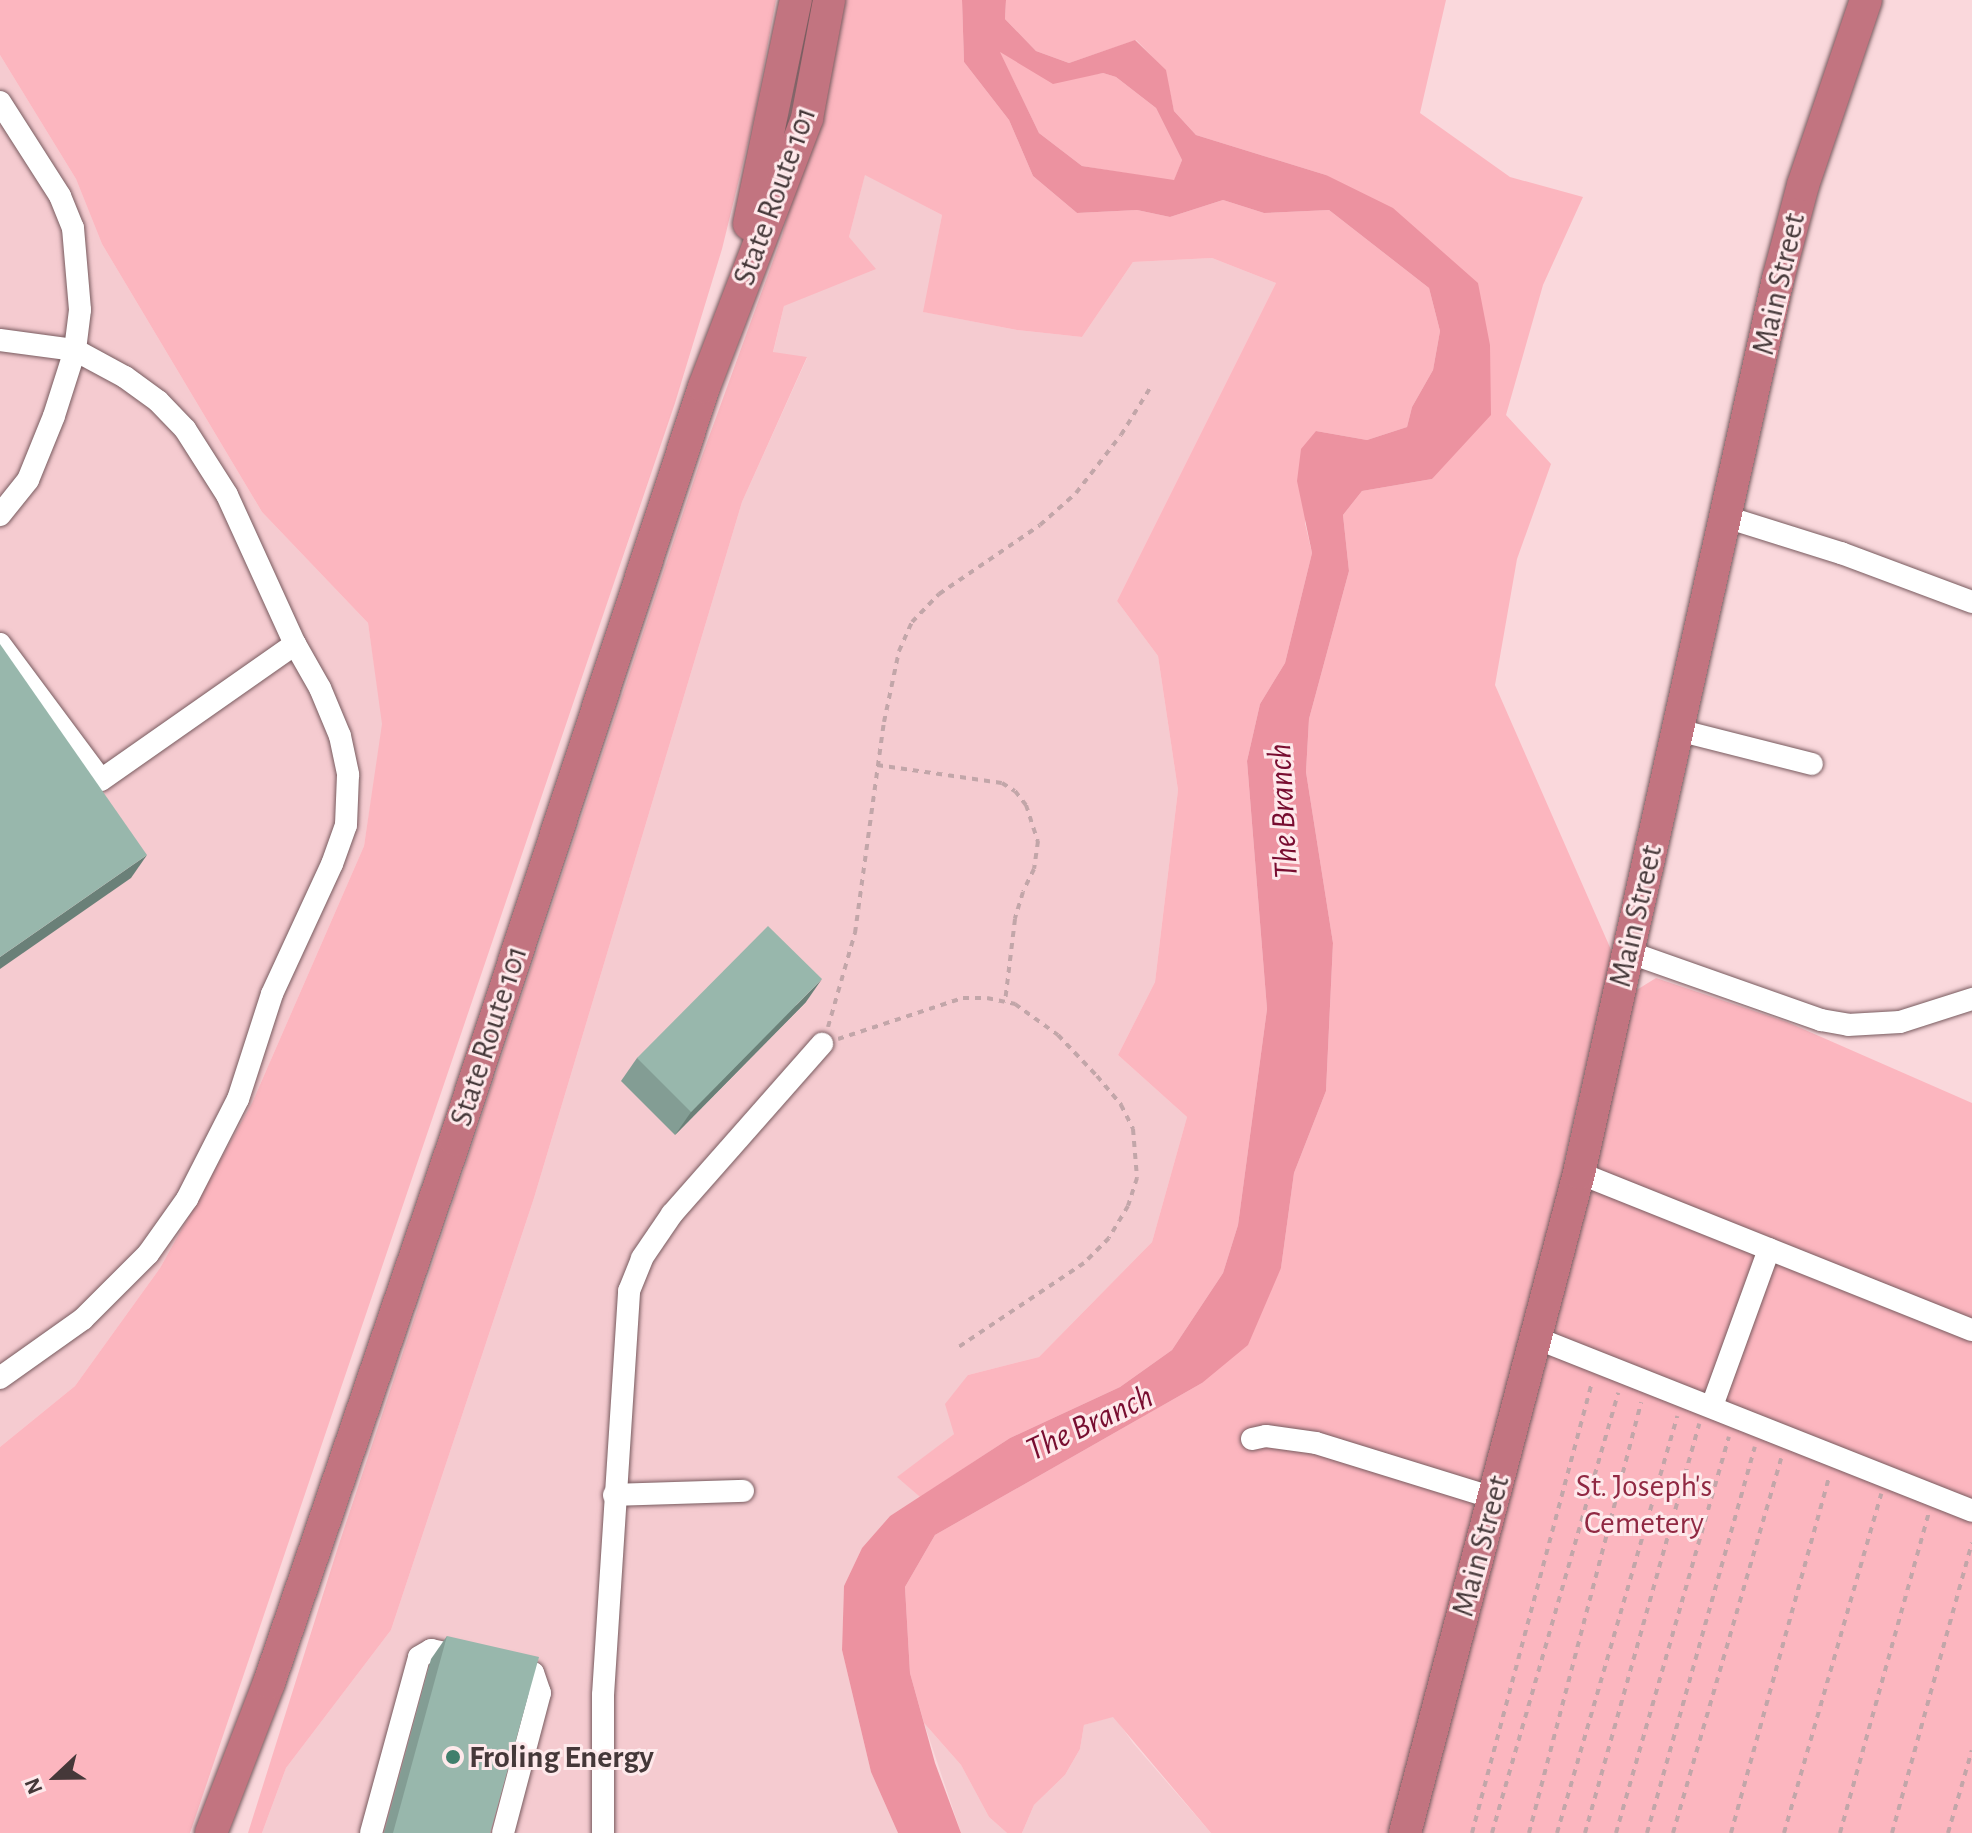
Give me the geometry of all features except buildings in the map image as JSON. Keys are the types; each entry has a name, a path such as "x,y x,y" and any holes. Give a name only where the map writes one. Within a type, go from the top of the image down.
{"highway":[{"name":"State Route 101","path":"704,387 755,201 796,0"},
{"name":"State Route 101","path":"211,1833 269,1683 455,1140 704,387 807,118 829,0"},
{"name":"Main Street","path":"1405,1833 1579,1173 1778,279 1803,185 1866,0"},
{"name":"State Route 101","path":"230,1833 269,1683"}],"street":[{"path":"0,102 60,196 73,228 80,310 75,350 54,416 28,480 0,515"},
{"path":"0,340 75,350 125,377 158,401 185,429 227,495 295,644 320,688 340,736 348,775 346,825 332,864 272,994 238,1099 187,1199 148,1254 83,1319 0,1378"},
{"path":"1726,517 1841,553 1972,602"},
{"path":"0,644 101,780 295,644"},
{"path":"1678,730 1812,764"},
{"path":"1628,952 1821,1020 1848,1025 1900,1022 1972,999"},
{"path":"603,1833 603,1695 629,1291 642,1258 672,1214 822,1044"},
{"path":"1579,1173 1972,1330"},
{"path":"1709,1404 1769,1249"},
{"path":"1536,1338 1709,1404 1972,1511"},
{"path":"1252,1439 1275,1437 1316,1443 1494,1498"},
{"path":"614,1495 743,1491"},
{"path":"371,1833 419,1657 424,1652 438,1650 533,1673 539,1684 540,1693 503,1833"}],"path":[{"path":"822,1044 855,933 877,765 899,651 912,622 939,594 1040,525 1076,493 1121,435 1150,388"},
{"path":"877,765 1002,783 1015,791 1026,805 1038,841 1034,869 1015,919 1005,1002"},
{"path":"822,1044 963,998 1015,1004 1058,1035 1121,1105 1133,1129 1137,1178 1128,1206 1109,1238 1084,1263 957,1348"},
{"path":"1472,1833 1598,1361"},
{"path":"1492,1833 1624,1371"},
{"path":"1529,1833 1647,1380"},
{"path":"1557,1833 1683,1394"},
{"path":"1585,1833 1709,1404"},
{"path":"1616,1833 1735,1415"},
{"path":"1647,1833 1761,1425"},
{"path":"1673,1833 1788,1436"},
{"path":"1731,1833 1835,1455"},
{"path":"1784,1833 1887,1476"},
{"path":"1840,1833 1934,1496"},
{"path":"1892,1833 1972,1543"},
{"path":"1948,1833 1972,1750"}],"shaded area":[{"path":"0,55 76,179 102,244 262,512 368,623 383,724 364,846 252,1103 160,1268 75,1386 0,1447"},
{"path":"865,174 942,215 924,312 1017,330 1082,337 1133,262 1212,258 1276,283 1117,601 1158,656 1178,790 1155,982 1118,1055 1187,1117 1152,1242 1039,1357 968,1375 954,1434 898,1477 920,1497 890,1516 862,1548 844,1586 842,1650 871,1772 898,1833 262,1833 286,1768 391,1630 534,1198 742,502 807,358 773,353 784,306 849,237"},
{"path":"1114,1716 1133,1743 1211,1833 1022,1833 1034,1805 1065,1775 1080,1749 1084,1725"},
{"path":"924,1723 961,1765 989,1817 1007,1833 961,1833"}],"green space":[{"path":"0,0 776,0 755,114 722,249 675,403 190,1833 0,1833 0,1447 75,1386 160,1268 252,1103 364,846 382,724 368,623 262,512 102,244 76,179 0,55"},
{"path":"837,0 962,0 964,62 1009,120 1033,176 1077,213 1137,210 1170,217 1223,200 1264,213 1329,210 1429,288 1440,331 1433,370 1412,407 1407,427 1367,440 1316,431 1305,523 1312,553 1285,663 1260,704 1247,761 1267,1009 1238,1225 1223,1273 1172,1350 1120,1387 1010,1438 920,1497 897,1477 954,1434 945,1404 968,1375 1039,1357 1152,1242 1187,1117 1118,1055 1155,982 1178,790 1158,656 1117,601 1276,283 1212,258 1133,262 1082,337 1017,330 923,312 942,215 865,175 849,237 876,269 784,306 773,352 807,357 742,502 534,1198 391,1630 286,1768 262,1833 248,1833 338,1547 702,456 782,236 821,93"},
{"name":"St. Joseph's Cemetery","path":"1006,0 1446,0 1420,113 1510,177 1583,197 1543,285 1506,415 1551,464 1517,559 1495,685 1612,952 1564,1162 1593,1169 1635,991 1656,978 1787,1022 1972,1103 1972,1833 1211,1833 1113,1717 1084,1725 1080,1749 1065,1775 1034,1805 1022,1833 1007,1833 989,1817 961,1765 924,1723 910,1673 905,1587 935,1535 1202,1383 1281,1268 1294,1173 1326,1091 1333,943 1306,772 1309,719 1349,571 1343,515 1362,491 1432,479 1490,345 1326,175 1196,135 1174,111 1165,70 1136,40 1069,63 1036,51 1005,19"},
{"path":"999,51 1012,58 1084,76 1103,73 1116,77 1156,108 1182,160 1174,181 1082,166 1039,133"}],"water":[{"name":"The Branch","path":"962,0 1006,0 1005,19 1036,51 1069,63 1135,40 1166,70 1174,111 1196,135 1326,175 1393,208 1478,283 1490,345 1491,415 1432,479 1362,491 1343,515 1349,571 1309,719 1306,772 1333,943 1326,1091 1294,1173 1281,1268 1248,1345 1202,1383 935,1535 905,1587 910,1673 935,1763 961,1833 898,1833 871,1772 842,1650 844,1586 862,1548 890,1516 1010,1438 1120,1387 1172,1350 1223,1273 1238,1225 1267,1009 1247,761 1260,704 1285,663 1312,553 1297,481 1301,449 1316,431 1367,440 1407,427 1412,407 1433,370 1440,331 1429,288 1329,210 1264,213 1223,200 1170,217 1137,210 1077,213 1033,176 1009,120 964,62","holes":["1000,52 1053,84 1103,73 1116,77 1156,108 1182,160 1174,180 1082,166 1039,133"]}],"place":[{"name":"Froling Energy","path":"453,1757"}]}
